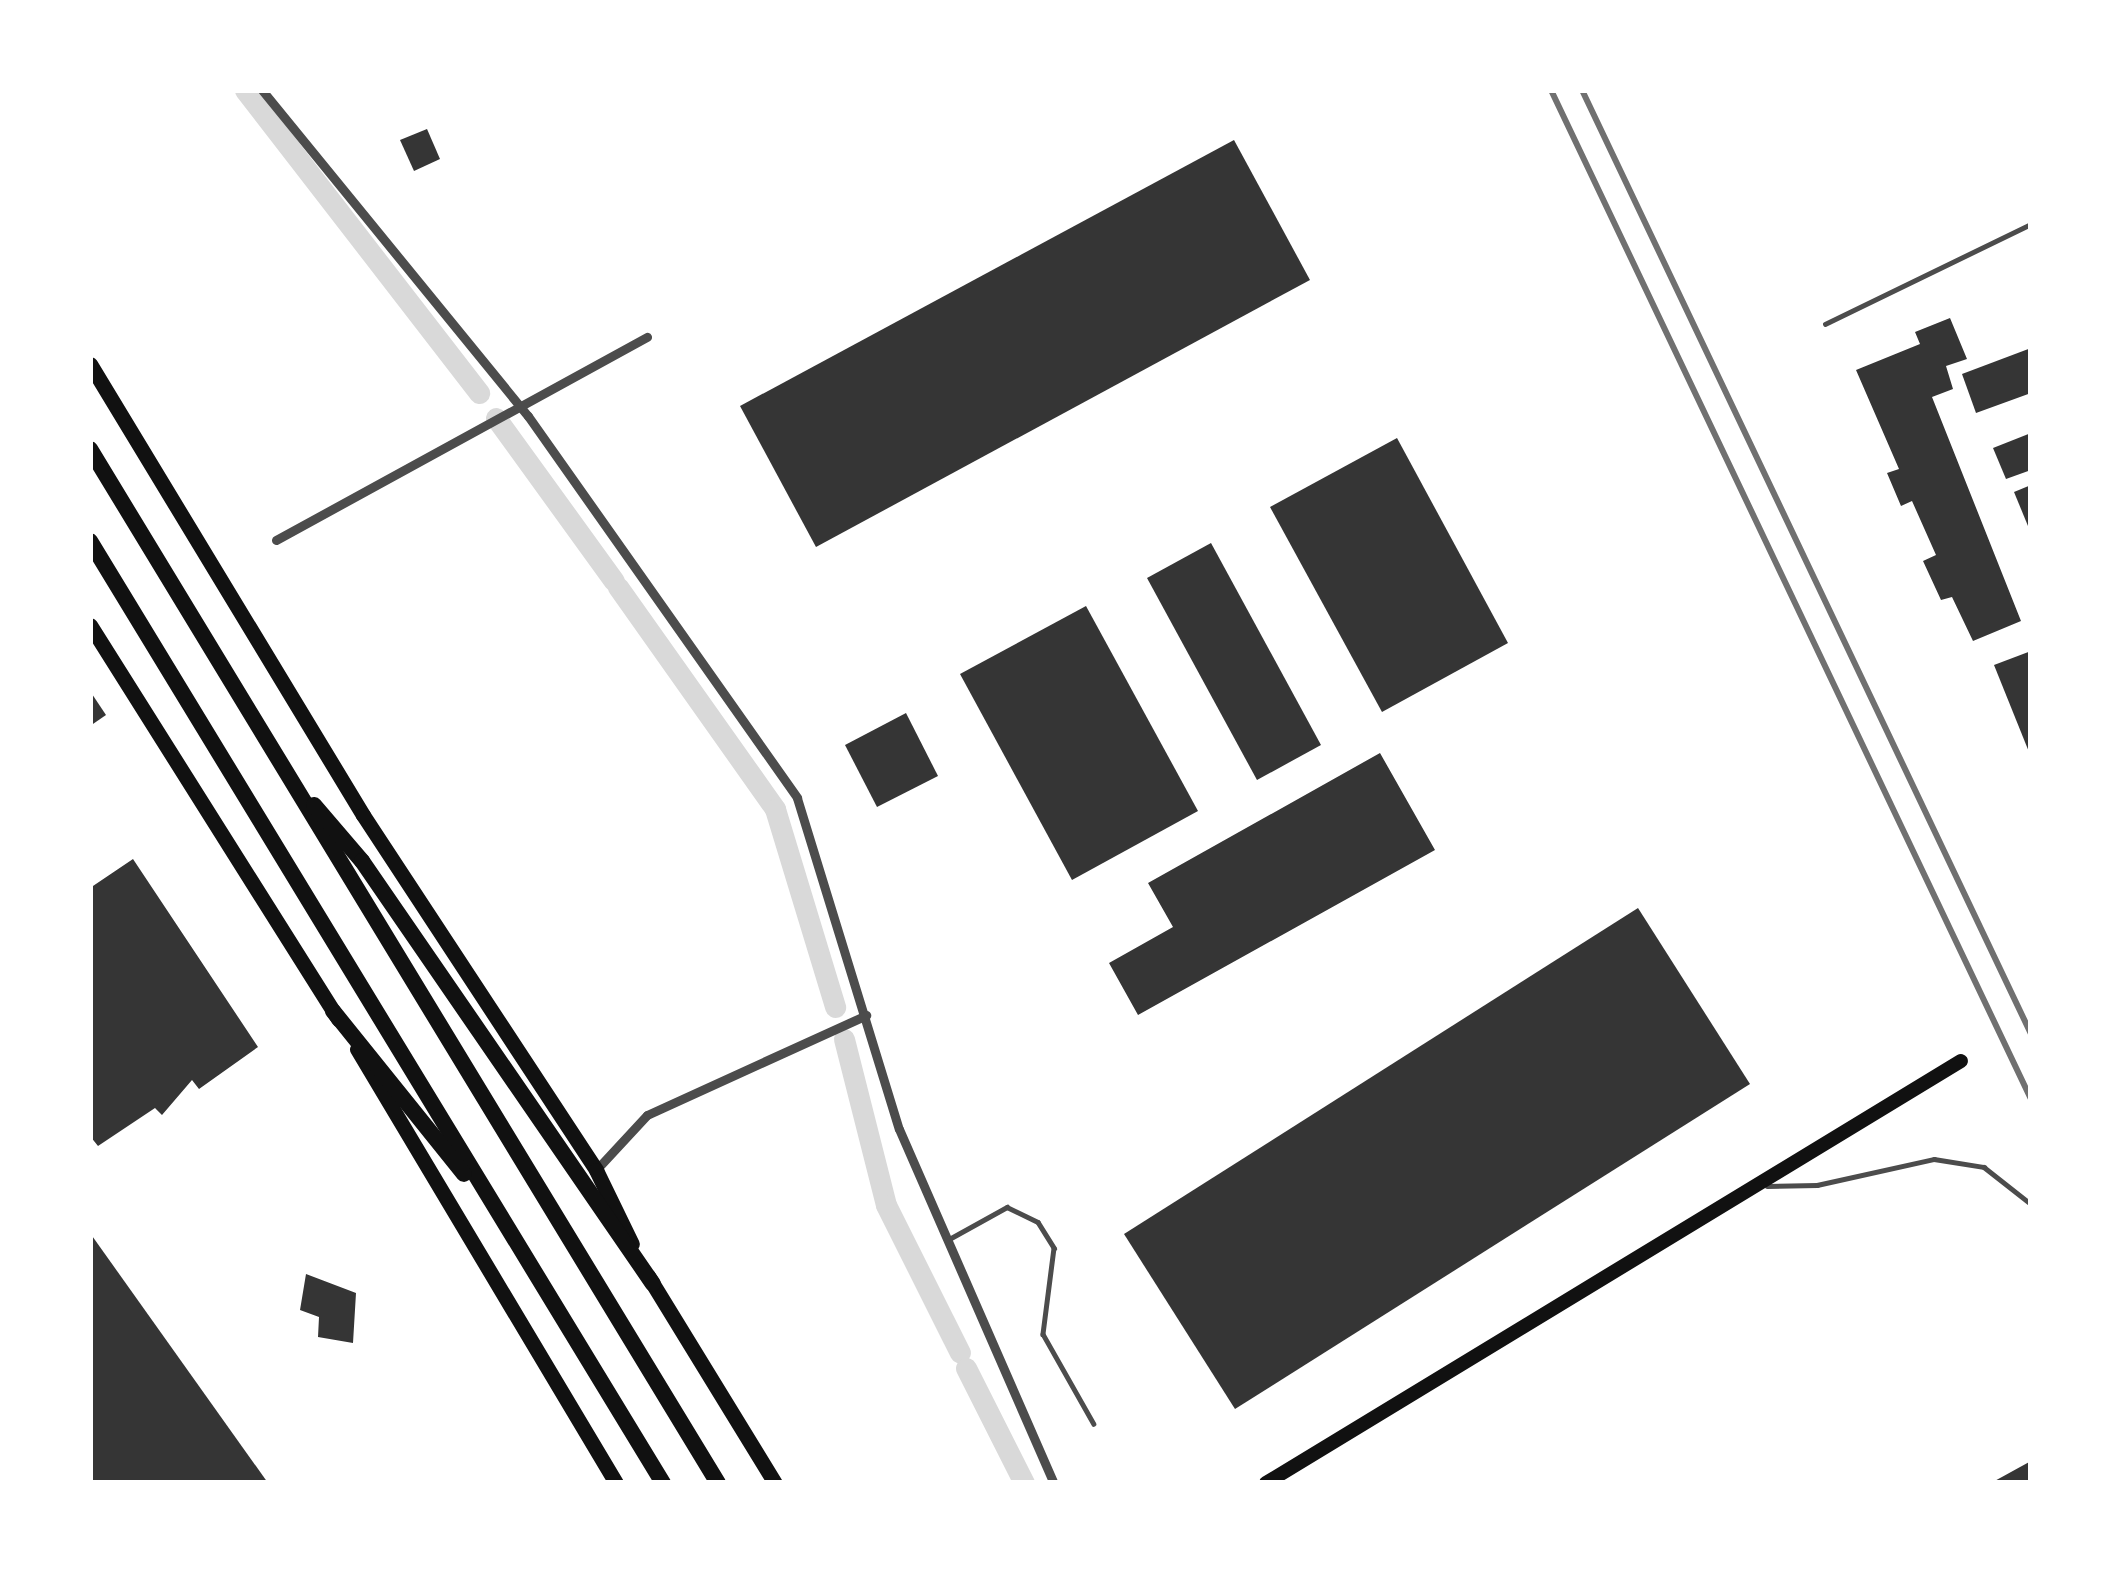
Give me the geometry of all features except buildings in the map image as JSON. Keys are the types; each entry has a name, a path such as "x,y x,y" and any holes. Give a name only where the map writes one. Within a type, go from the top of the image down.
{"highway":[{"path":"90,448 718,1483"},
{"path":"90,541 664,1483"},
{"path":"285,771 362,861 652,1284"},
{"path":"333,1011 508,1229"}],"main road":[{"path":"90,364 387,854 596,1170 652,1284 775,1483"},
{"path":"90,625 333,1011 616,1483"},
{"path":"1267,1483 1744,1187 1961,1061"}],"street":[{"path":"262,90 520,406 797,798 899,1130 1054,1483"},
{"path":"276,540 647,337"},
{"path":"596,1170 647,1115 866,1015"}],"lane":[{"path":"1825,324 2031,224"},
{"path":"1744,1187 1817,1185 1934,1160 1984,1168 2031,1204"},
{"path":"946,1240 1006,1207 1038,1222 1054,1248 1043,1334 1094,1424"}],"waterway":[{"path":"245,90 479,393"},
{"path":"496,418 614,581"},
{"path":"618,587 775,809 835,1007"},
{"path":"844,1039 886,1205 960,1353"},
{"path":"966,1368 1024,1483"}],"railway":[{"path":"1551,90 2031,1099"},
{"path":"1582,90 2031,1034"}]}
